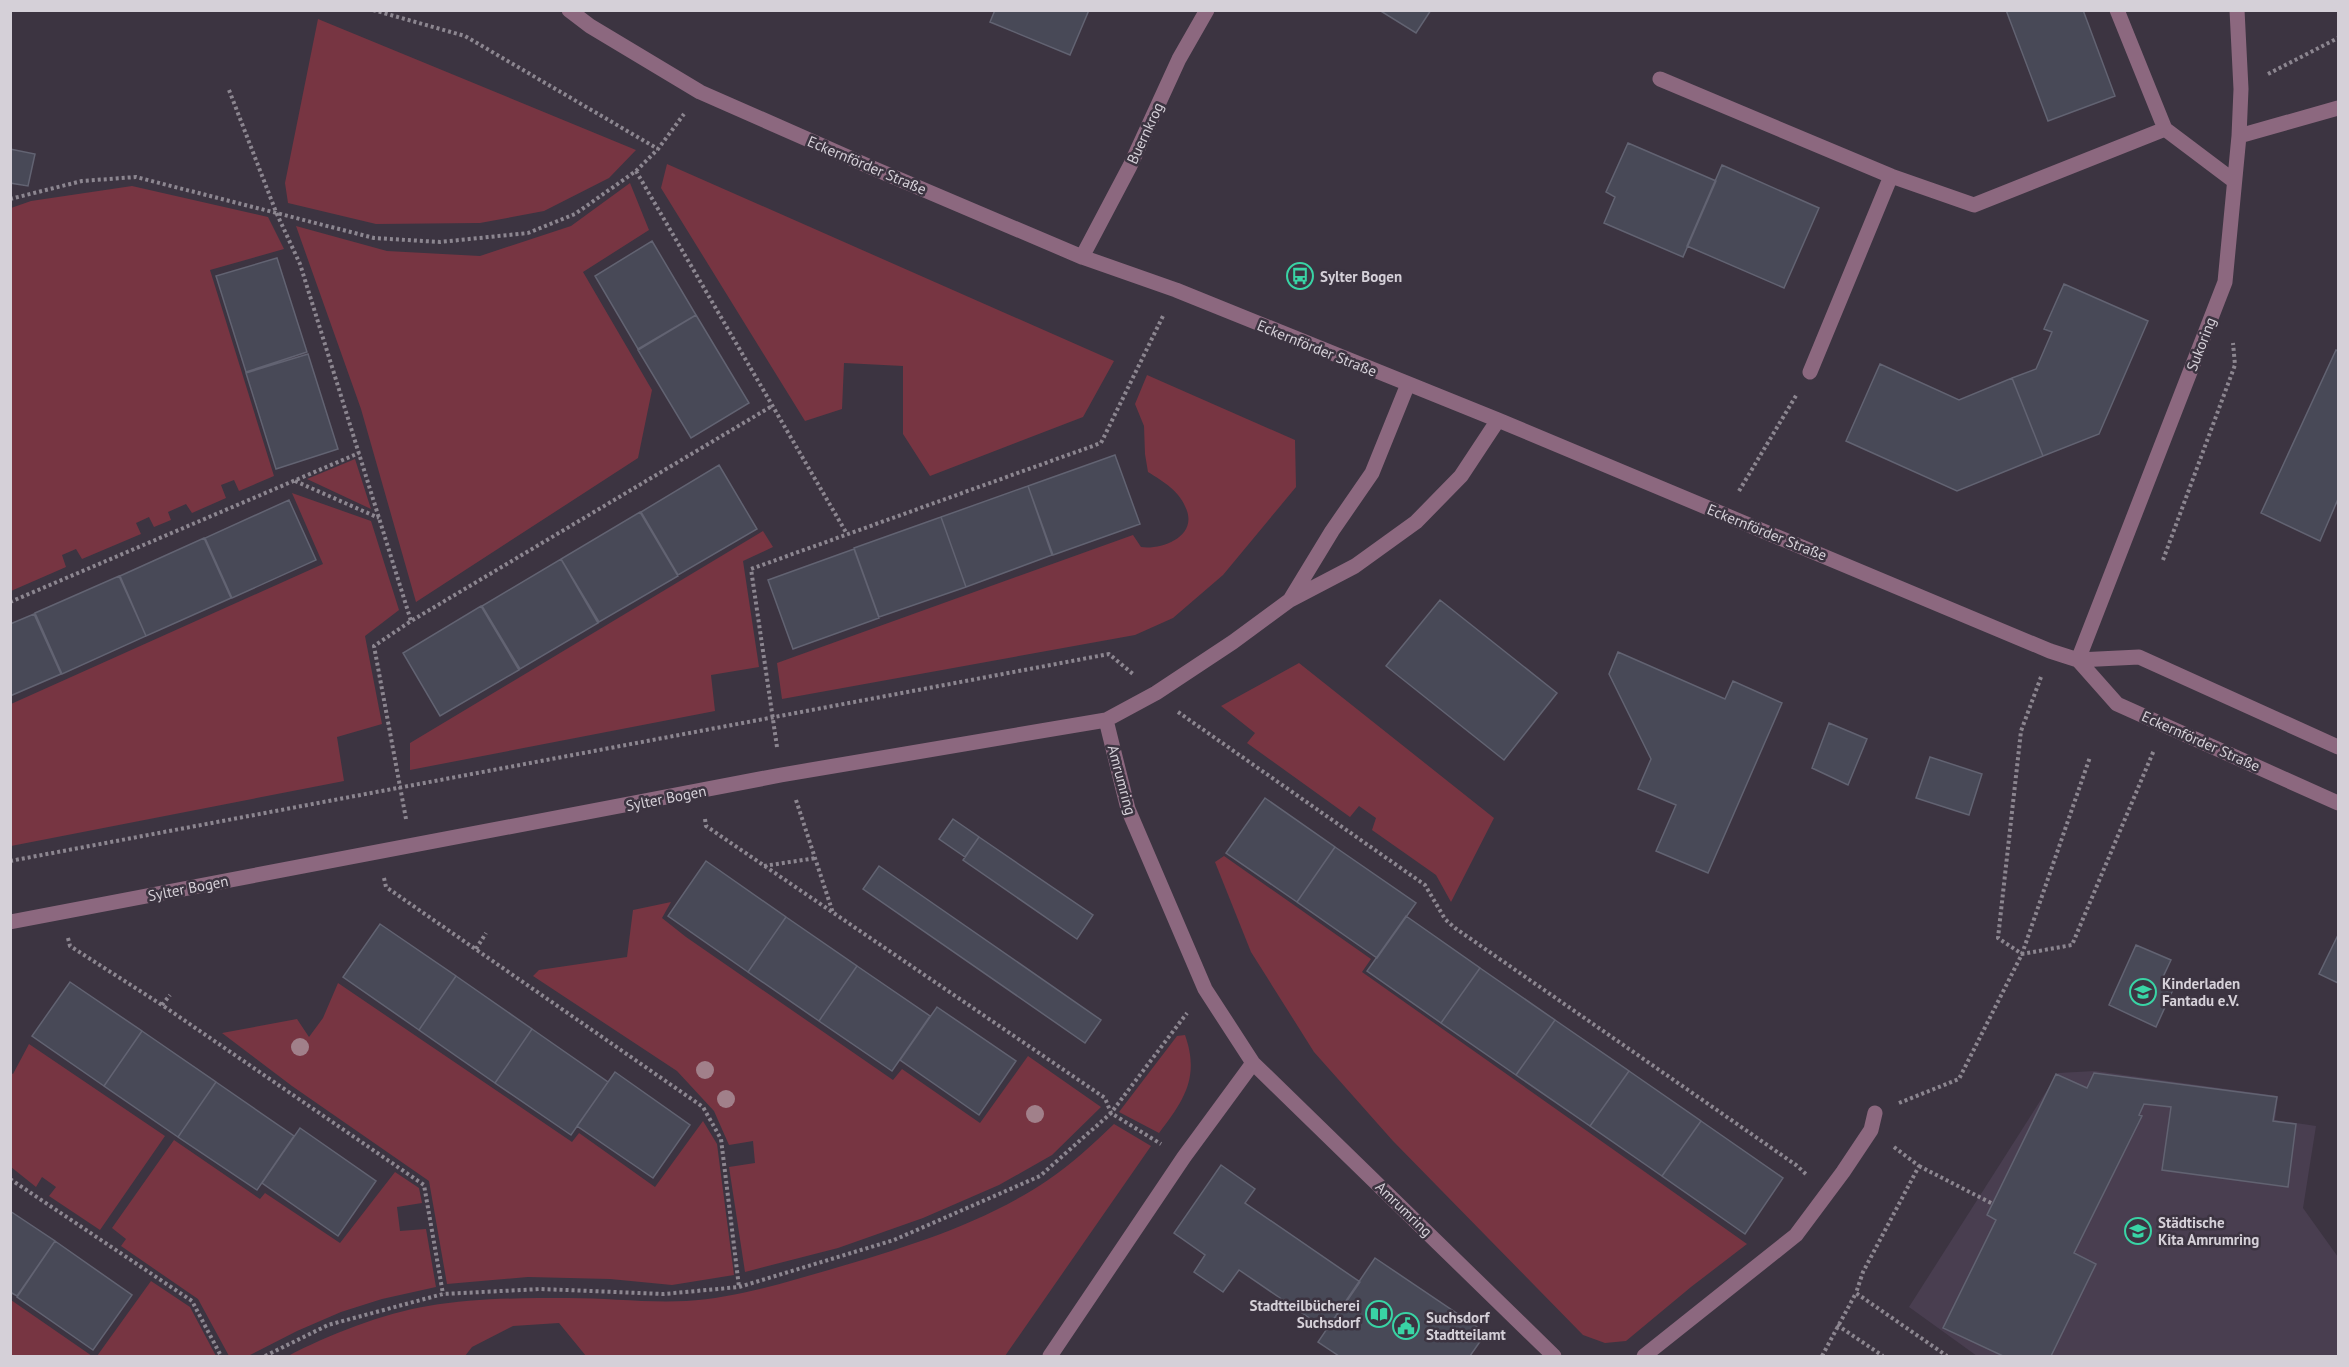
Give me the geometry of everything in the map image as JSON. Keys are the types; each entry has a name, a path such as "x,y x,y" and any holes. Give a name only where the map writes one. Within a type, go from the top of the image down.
{"street":[{"name":"Eckernförder Straße","path":"569,10 590,26 700,92 1082,257 1176,290 1498,420 2050,651 2078,660 2139,657 2338,747"},
{"name":"Buernkrog","path":"1082,257 1130,166 1179,59 1208,10"},
{"path":"2117,10 2165,129 2234,181"},
{"name":"Sukoring","path":"2078,660 2225,282 2239,136 2241,88 2236,10"},
{"path":"1660,79 1891,176 1974,205 2165,129"},
{"path":"2239,136 2338,108"},
{"path":"1810,372 1891,176"},
{"name":"Sylter Bogen","path":"1290,600 1332,531 1372,473 1408,384"},
{"name":"Sylter Bogen","path":"10,922 786,774 1106,720 1156,693 1233,642 1290,600 1355,566 1416,522 1461,476 1498,420"},
{"name":"Eckernförder Straße","path":"2078,660 2117,704 2338,803"},
{"name":"Amrumring","path":"1106,720 1128,810 1205,989 1253,1063 1554,1356"},
{"path":"1050,1356 1184,1157 1253,1063"},
{"path":"1644,1356 1796,1235 1871,1130 1875,1113"}],"path":[{"path":"373,10 465,36 657,149"},
{"path":"2241,88 2338,38"},
{"path":"229,90 276,212 300,264 411,621"},
{"path":"10,199 82,182 136,177 374,238 440,242 528,233 575,214 636,171 657,149 700,92"},
{"path":"636,171 847,534"},
{"path":"833,913 786,774 773,717 751,569 1101,443 1176,290"},
{"path":"2163,560 2235,365 2233,341"},
{"path":"1725,514 1810,372"},
{"path":"411,846 374,646 411,621 772,406"},
{"path":"10,602 359,453"},
{"path":"295,481 379,519"},
{"path":"2050,651 2021,731 1998,938 2022,954 2072,945 2165,725"},
{"path":"10,861 1109,654 1187,719 1425,885 1444,919 1455,928 1796,1165 1825,1196"},
{"path":"1875,1113 1959,1079 2022,954 2090,757"},
{"path":"699,791 706,826 1105,1098 1111,1113 1184,1157"},
{"path":"379,852 386,887 703,1107 721,1139 739,1287"},
{"path":"764,866 816,858"},
{"path":"62,912 70,946 162,1005 424,1185 443,1294"},
{"path":"476,949 486,933"},
{"path":"265,1356 328,1325 443,1294 541,1289 664,1293 739,1287 894,1240 1040,1176 1111,1113 1205,989"},
{"path":"162,1005 170,995"},
{"path":"1871,1130 1919,1166 1993,1204"},
{"path":"1822,1356 1919,1166"},
{"path":"10,1179 192,1301 221,1356"},
{"path":"1856,1293 1947,1356"},
{"path":"1837,1325 1883,1356"}],"shaded area":[{"path":"318,19 636,150 609,178 544,211 480,223 376,224 288,203 285,183"},
{"path":"667,164 1114,361 1083,417 930,476 903,434 903,366 844,363 842,409 805,421 661,188"},
{"path":"630,183 649,230 583,272 652,390 638,458 416,602 361,409 296,226 387,251 480,256 571,226"},
{"path":"132,186 268,217 284,249 210,270 274,476 239,491 234,480 221,485 226,498 192,513 186,504 168,512 171,520 154,527 149,517 136,523 141,534 82,559 76,549 62,555 66,567 11,591 11,208 31,201"},
{"path":"1147,375 1295,440 1296,487 1223,575 1173,618 1135,635 782,699 777,663 1133,535 1141,547 1149,547 1167,544 1182,535 1188,520 1181,498 1148,472 1144,426 1135,404"},
{"path":"355,459 371,509 307,479"},
{"path":"292,493 371,521 399,610 365,636 382,724 337,737 344,781 11,846 11,704 323,564"},
{"path":"763,531 773,547 743,561 759,667 711,675 715,711 410,770 410,743"},
{"path":"1299,663 1494,818 1451,902 1436,875 1372,830 1376,818 1359,806 1350,817 1247,743 1255,733 1221,706"},
{"path":"1224,856 1371,959 1362,972 1747,1244 1626,1341 1605,1343 1583,1335 1393,1141 1314,1052 1251,952 1215,862"},
{"path":"671,902 662,918 686,937 893,1080 902,1069 980,1123 1028,1056 1101,1107 1052,1155 999,1185 923,1218 838,1248 745,1272 729,1167 755,1163 753,1141 729,1145 714,1111 677,1071 533,976 539,970 627,957 633,910"},
{"path":"338,983 572,1142 579,1133 655,1187 703,1121 717,1144 734,1275 672,1285 610,1279 528,1277 447,1284 429,1181 292,1086 222,1033 297,1019 309,1037 323,1018"},
{"path":"1185,1035 1191,1063 1190,1076 1182,1099 1159,1133 1119,1112 1177,1036"},
{"path":"29,1044 165,1136 100,1230 49,1196 56,1187 42,1177 36,1187 11,1167 11,1073 13,1074"},
{"name":"Städtische Kita Amrumring","path":"2095,1071 2278,1096 2275,1120 2316,1126 2303,1208 2338,1257 2338,1356 1977,1356 1909,1307 2058,1073"},
{"path":"1114,1124 1151,1146 1005,1356 586,1356 559,1323 513,1326 472,1347 465,1356 288,1356 321,1340 375,1319 445,1303 533,1298 686,1301 741,1293 796,1279 916,1243 971,1222 1023,1196 1057,1174"},
{"path":"174,1140 260,1199 265,1193 340,1243 395,1172 419,1188 422,1203 397,1207 400,1231 426,1229 436,1287 382,1299 341,1312 248,1356 229,1356 198,1299 121,1246 126,1239 112,1228"},
{"path":"151,1281 190,1307 216,1356 97,1356"},
{"path":"11,1300 92,1356 11,1356"}],"building":[{"path":"995,10 1089,10 1070,55 990,22"},
{"path":"1379,10 1431,10 1416,33"},
{"path":"2006,10 2083,10 2115,96 2048,121"},
{"path":"1628,143 1716,181 1683,257 1604,223 1615,197 1606,192"},
{"path":"10,149 35,154 28,186 10,183"},
{"path":"1722,165 1819,208 1784,288 1687,246"},
{"path":"652,241 696,315 638,349 595,276"},
{"path":"277,258 307,352 246,372 216,276"},
{"path":"2064,284 2148,321 2099,434 2043,456 2012,378 2036,369 2052,332 2044,329"},
{"path":"696,315 749,403 691,438 638,350"},
{"path":"2336,350 2338,351 2338,499 2320,541 2261,513"},
{"path":"308,354 338,449 276,469 246,373"},
{"path":"1880,364 1959,400 2012,378 2043,456 1957,491 1846,441"},
{"path":"1115,455 1140,524 1053,555 1028,486"},
{"path":"719,465 757,529 678,575 641,512"},
{"path":"1028,486 1052,555 966,587 941,517"},
{"path":"289,500 316,560 232,598 205,538"},
{"path":"640,512 678,576 599,622 561,559"},
{"path":"941,517 966,587 879,617 854,548"},
{"path":"204,538 231,598 146,636 120,576"},
{"path":"854,549 879,618 793,649 768,580"},
{"path":"561,559 598,623 520,669 482,606"},
{"path":"119,576 146,636 62,674 35,613"},
{"path":"1440,600 1557,693 1504,760 1386,666"},
{"path":"481,606 519,670 440,716 403,653"},
{"path":"34,614 61,674 10,696 10,624"},
{"path":"1618,652 1725,699 1733,681 1782,703 1708,873 1656,851 1676,805 1638,789 1651,759 1609,674"},
{"path":"1829,723 1867,739 1848,785 1812,768"},
{"path":"1930,757 1982,774 1969,815 1916,798"},
{"path":"1265,798 1335,847 1297,902 1226,853"},
{"path":"953,819 979,837 965,857 939,839"},
{"path":"979,837 1093,915 1077,939 963,860"},
{"path":"1335,847 1416,903 1377,958 1297,902"},
{"path":"706,861 786,917 748,972 668,916"},
{"path":"879,866 1101,1020 1085,1043 863,889"},
{"path":"1406,916 1480,968 1441,1023 1367,971"},
{"path":"786,917 857,966 819,1021 748,972"},
{"path":"380,924 456,976 419,1030 343,977"},
{"path":"2338,935 2338,983 2319,974"},
{"path":"2136,945 2171,960 2163,977 2176,983 2156,1027 2109,1005"},
{"path":"857,966 930,1016 892,1071 819,1021"},
{"path":"1480,968 1555,1020 1516,1075 1441,1023"},
{"path":"456,976 532,1029 495,1083 419,1030"},
{"path":"70,982 142,1031 104,1086 32,1036"},
{"path":"937,1007 1016,1061 979,1115 900,1060"},
{"path":"1555,1020 1629,1071 1590,1126 1516,1075"},
{"path":"532,1029 608,1082 571,1135 495,1083"},
{"path":"142,1031 216,1082 178,1137 104,1086"},
{"path":"1629,1071 1701,1121 1662,1176 1590,1126"},
{"path":"615,1072 690,1125 653,1178 577,1126"},
{"path":"2094,1073 2277,1097 2273,1121 2296,1124 2288,1187 2162,1170 2171,1107 2144,1104 2139,1115 2142,1116 2074,1253 2096,1264 2051,1356 2003,1356 1943,1328 1996,1220 1987,1215 2056,1074 2087,1088"},
{"path":"216,1082 294,1136 257,1190 178,1137"},
{"path":"1701,1121 1783,1178 1745,1234 1662,1176"},
{"path":"300,1128 376,1181 338,1236 262,1183"},
{"path":"1221,1165 1255,1189 1245,1203 1360,1282 1327,1330 1239,1270 1223,1292 1194,1272 1205,1255 1174,1233"},
{"path":"10,1211 55,1241 17,1296 10,1292"},
{"path":"55,1241 132,1295 93,1350 17,1297"},
{"path":"1375,1258 1486,1333 1470,1356 1339,1356 1318,1342"}],"place":[{"name":"Sylter Bogen","path":"1300,276"},
{"name":"Kinderladen Fantadu e.V.","path":"2143,992"},
{"name":"Städtische Kita Amrumring","path":"2138,1231"},
{"name":"Stadtteilbücherei Suchsdorf","path":"1379,1314"},
{"name":"Suchsdorf Stadtteilamt","path":"1406,1326"}]}
